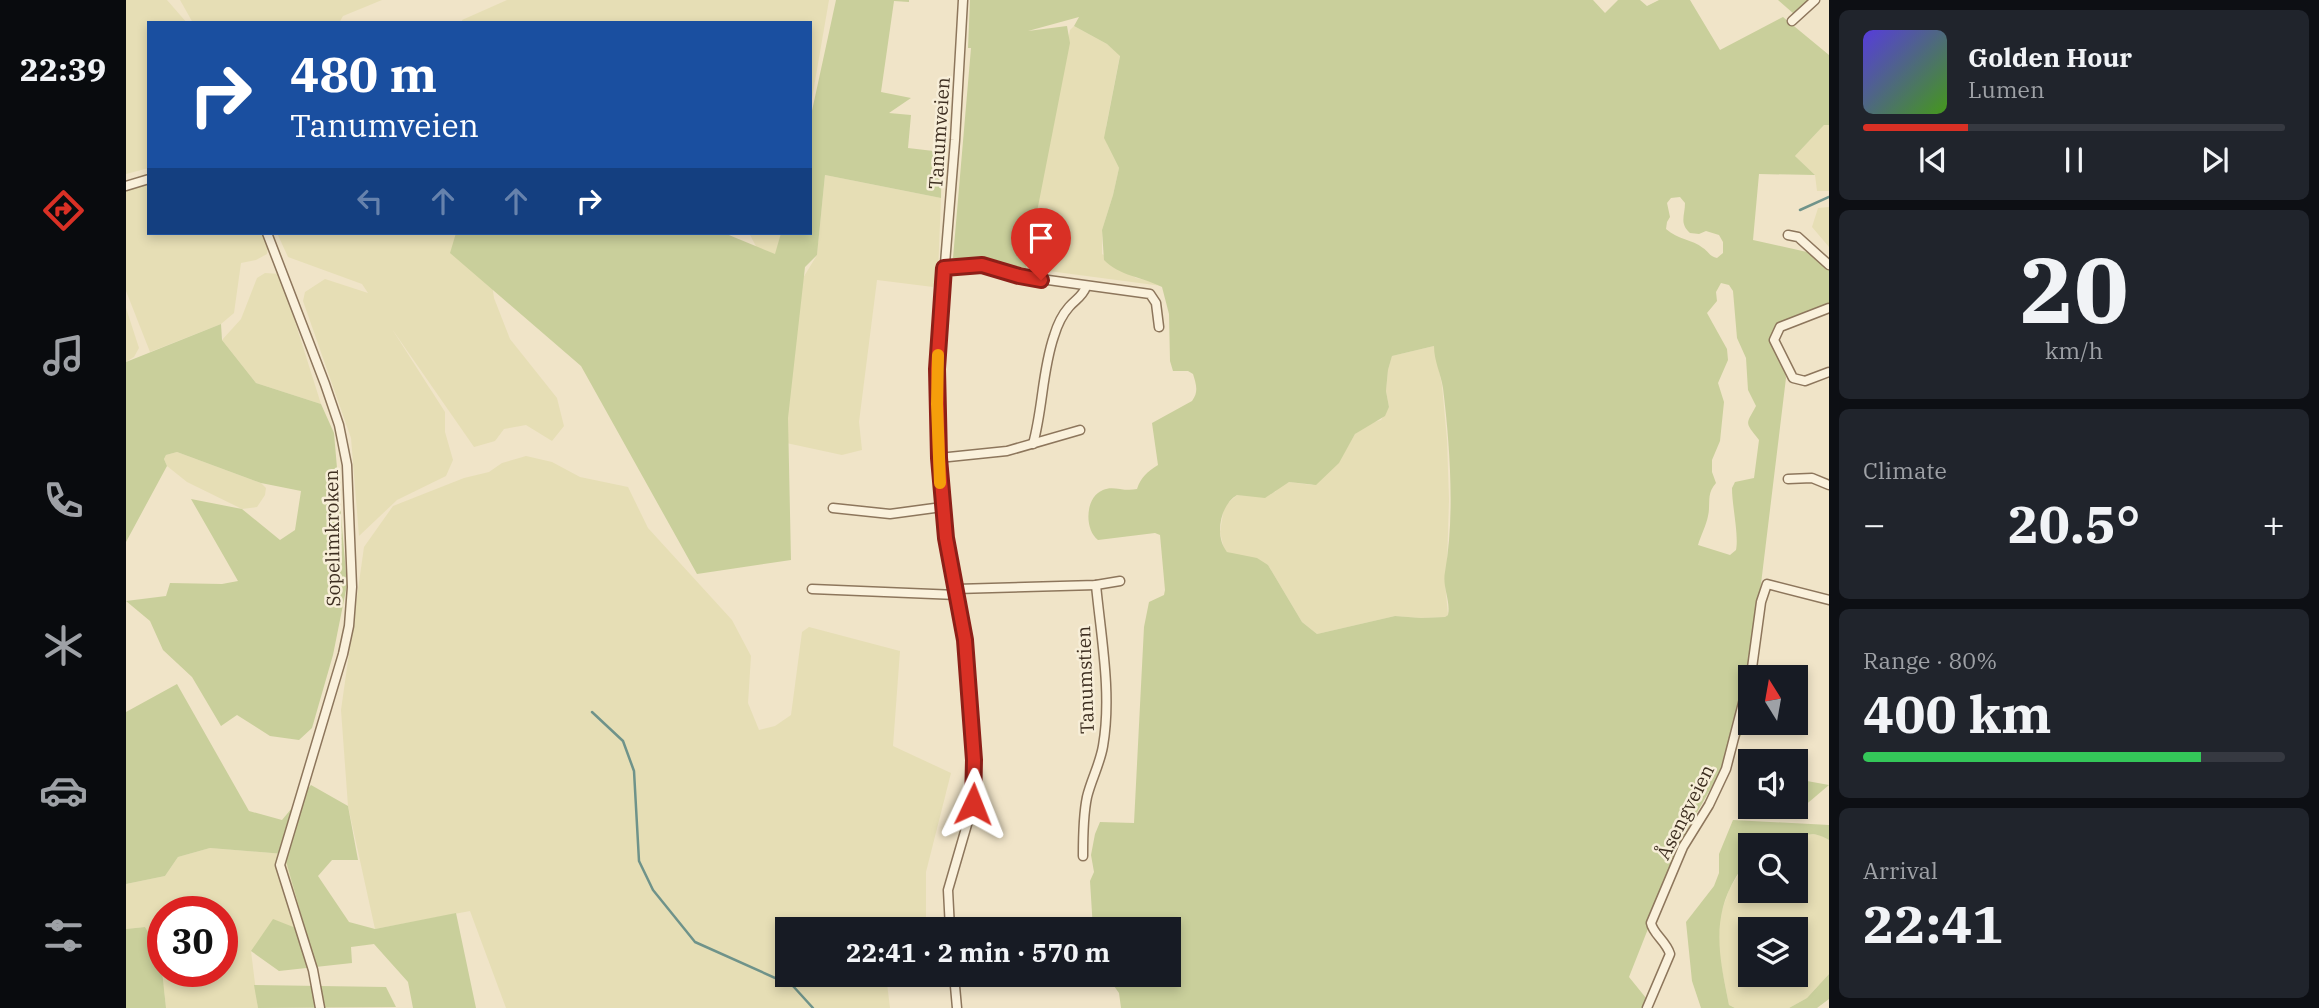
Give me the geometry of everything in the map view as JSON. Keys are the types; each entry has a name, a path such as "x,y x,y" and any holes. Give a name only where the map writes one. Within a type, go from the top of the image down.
{"street":[{"name":"Tanumveien","path":"949,917 948,890 973,804 974,784 966,644 942,508 937,369 963,0"},
{"path":"1791,21 1815,0"},
{"path":"126,186 147,180"},
{"name":"Sopelimkroken","path":"268,235 325,384 339,425 347,465 352,587 349,626 280,866 313,970 320,1008"},
{"path":"1788,235 1798,237 1829,265"},
{"path":"944,268 982,265 1019,276 1150,294 1156,303 1159,327"},
{"path":"1033,444 1046,365 1054,335 1061,317 1070,305 1080,299 1086,287"},
{"path":"1829,308 1780,327 1774,340 1793,378 1805,381 1829,372"},
{"path":"939,458 1007,452 1080,430"},
{"path":"1788,479 1812,478 1829,485"},
{"path":"833,508 890,514 942,508"},
{"path":"812,589 956,592 1096,585 1120,581"},
{"name":"Åsengveien","path":"1647,1008 1670,954 1663,939 1652,928 1654,911 1683,847 1709,805 1726,769 1746,695 1761,602 1767,584 1829,600"},
{"name":"Tanumstien","path":"1083,856 1087,798 1103,747 1105,722 1105,681 1096,585"},
{"path":"955,987 957,1008"}],"shaded area":[{"path":"126,0 167,0 185,21 147,21 147,169 126,174"},
{"path":"180,0 382,0 343,16 340,21 192,21"},
{"path":"507,0 829,0 812,98 812,21 462,20"},
{"path":"1074,26 1107,44 1120,55 1106,127 1107,144 1119,168 1102,230 1102,254 1136,278 1162,286 1026,268 1070,30"},
{"path":"1824,125 1829,125 1829,191 1817,191 1815,175 1795,156"},
{"path":"825,175 941,198 938,274 933,287 877,280 859,422 862,450 842,455 777,441 800,283 817,255"},
{"path":"147,185 147,235 265,235 269,242 267,254 241,263 234,313 221,324 150,352 126,291 126,191"},
{"path":"1829,207 1829,247 1812,227 1818,208"},
{"path":"278,235 513,235 490,270 494,298 510,339 557,398 564,426 552,441 526,425 504,429 495,441 474,447 392,329 445,412 445,432 453,460 446,476 397,500 359,536 351,438 303,301 305,292 325,279 368,293 362,284 288,257"},
{"path":"750,235 781,235 774,263 760,254"},
{"path":"265,273 280,274 321,404 256,383 222,340 241,319 257,278"},
{"path":"126,308 139,348 134,357 126,362"},
{"path":"1434,346 1442,385 1447,440 1449,499 1445,583 1448,615 1421,618 1395,616 1317,634 1302,622 1268,565 1224,549 1220,532 1224,507 1237,495 1275,492 1289,482 1312,485 1338,463 1355,434 1368,424 1381,420 1389,407 1386,391 1392,356"},
{"path":"177,452 261,483 266,488 265,495 257,507 242,509 187,482 167,466 164,459 166,455"},
{"path":"526,456 552,462 580,477 628,487 648,528 732,620 751,656 748,703 759,730 775,726 791,715 802,632 809,627 900,651 893,746 951,773 926,872 926,917 775,917 775,987 887,987 890,1008 506,1008 470,911 375,929 348,806 341,710 364,547 393,506 464,478 489,472 502,463"},
{"path":"1808,834 1821,835 1829,840 1829,974 1807,998 1789,1008 1735,1008 1729,1005 1718,949 1720,916 1729,890 1738,875 1738,903 1808,903"},
{"path":"210,848 284,854 307,933 251,951 258,1008 166,1008 164,987 238,987 238,896 147,896 147,930 145,927 126,929 126,884 165,876 178,857"}],"green space":[{"path":"836,0 909,0 894,1 881,92 911,98 889,113 911,115 908,148 942,152 941,198 825,175 817,255 805,267 788,418 791,560 697,574 581,366 450,253 455,235 729,235 775,254 780,235 812,235 812,111"},
{"path":"970,0 1593,0 1605,13 1618,0 1640,0 1647,6 1659,0 1690,0 1720,50 1783,17 1829,55 1829,125 1824,125 1795,156 1815,175 1759,174 1753,240 1807,252 1829,268 1829,308 1778,328 1786,378 1751,665 1738,665 1738,735 1741,735 1687,830 1629,977 1646,998 1645,1008 1121,1008 1119,993 1115,987 1181,987 1181,917 1092,917 1090,881 1094,872 1091,855 1100,822 1134,823 1144,627 1149,602 1164,595 1165,590 1160,535 1155,533 1098,540 1090,529 1088,514 1097,494 1111,488 1137,489 1145,475 1158,465 1152,423 1192,401 1196,394 1196,385 1193,374 1188,371 1173,371 1170,361 1169,314 1162,287 1124,273 1104,260 1102,230 1119,168 1104,138 1120,56 1107,44 1074,26 1079,17 1028,31 1067,26 1070,43 1026,268 953,258 971,48 968,48","holes":["1680,197 1685,203 1684,223 1690,233 1699,234 1706,231 1719,235 1723,242 1723,253 1717,258 1699,245 1666,229 1670,217 1667,203 1671,198","1721,283 1729,285 1733,291 1737,338 1746,358 1748,390 1756,406 1748,423 1759,440 1754,478 1735,482 1732,488 1737,544 1736,550 1730,555 1698,545 1707,520 1711,491 1716,483 1712,460 1720,441 1724,402 1718,383 1728,360 1727,349 1707,313 1717,301 1716,292","1434,346 1448,433 1450,528 1444,578 1448,615 1421,618 1395,616 1317,634 1302,622 1268,565 1257,558 1227,552 1220,530 1223,513 1237,495 1265,498 1289,482 1316,485 1339,463 1355,434 1385,416 1389,407 1386,391 1392,356"]},
{"path":"1778,0 1811,0 1794,14"},
{"path":"221,324 222,340 256,383 321,404 334,433 347,585 333,655 312,728 299,740 270,736 237,715 221,726 192,677 163,650 150,621 126,601 166,596 170,583 222,584 238,581 191,499 242,509 280,540 295,530 301,491 261,483 177,452 166,455 164,459 167,466 126,542 126,362"},
{"path":"177,684 249,811 282,820 311,785 348,806 358,860 332,860 318,876 349,922 375,929 456,913 476,1008 413,1008 408,982 374,944 351,947 352,963 279,971 251,951 273,919 306,932 284,854 210,848 178,857 165,876 126,884 126,712"},
{"path":"1808,781 1829,785 1808,803"},
{"path":"1733,820 1829,825 1829,840 1814,834 1808,835 1808,833 1738,833 1738,874 1723,909 1719,940 1729,1005 1735,1008 1701,1008 1692,981 1686,922 1714,886 1719,873 1719,854"},
{"path":"145,927 147,930 147,987 164,987 166,1008 126,1008 126,929"},
{"path":"1829,974 1829,999 1817,1008 1789,1008 1807,998"},
{"path":"254,985 386,987 396,1007 258,1008"}],"waterway":[{"path":"1800,210 1829,197"},
{"path":"592,712 623,741 634,771 639,861 653,890 695,942 793,986 813,1008"}],"slow traffic":[{"path":"938,355 940,483"}],"route":[{"path":"973,804 974,760 965,640 949,559 939,458 937,369 944,268 982,265 1041,280"}]}
